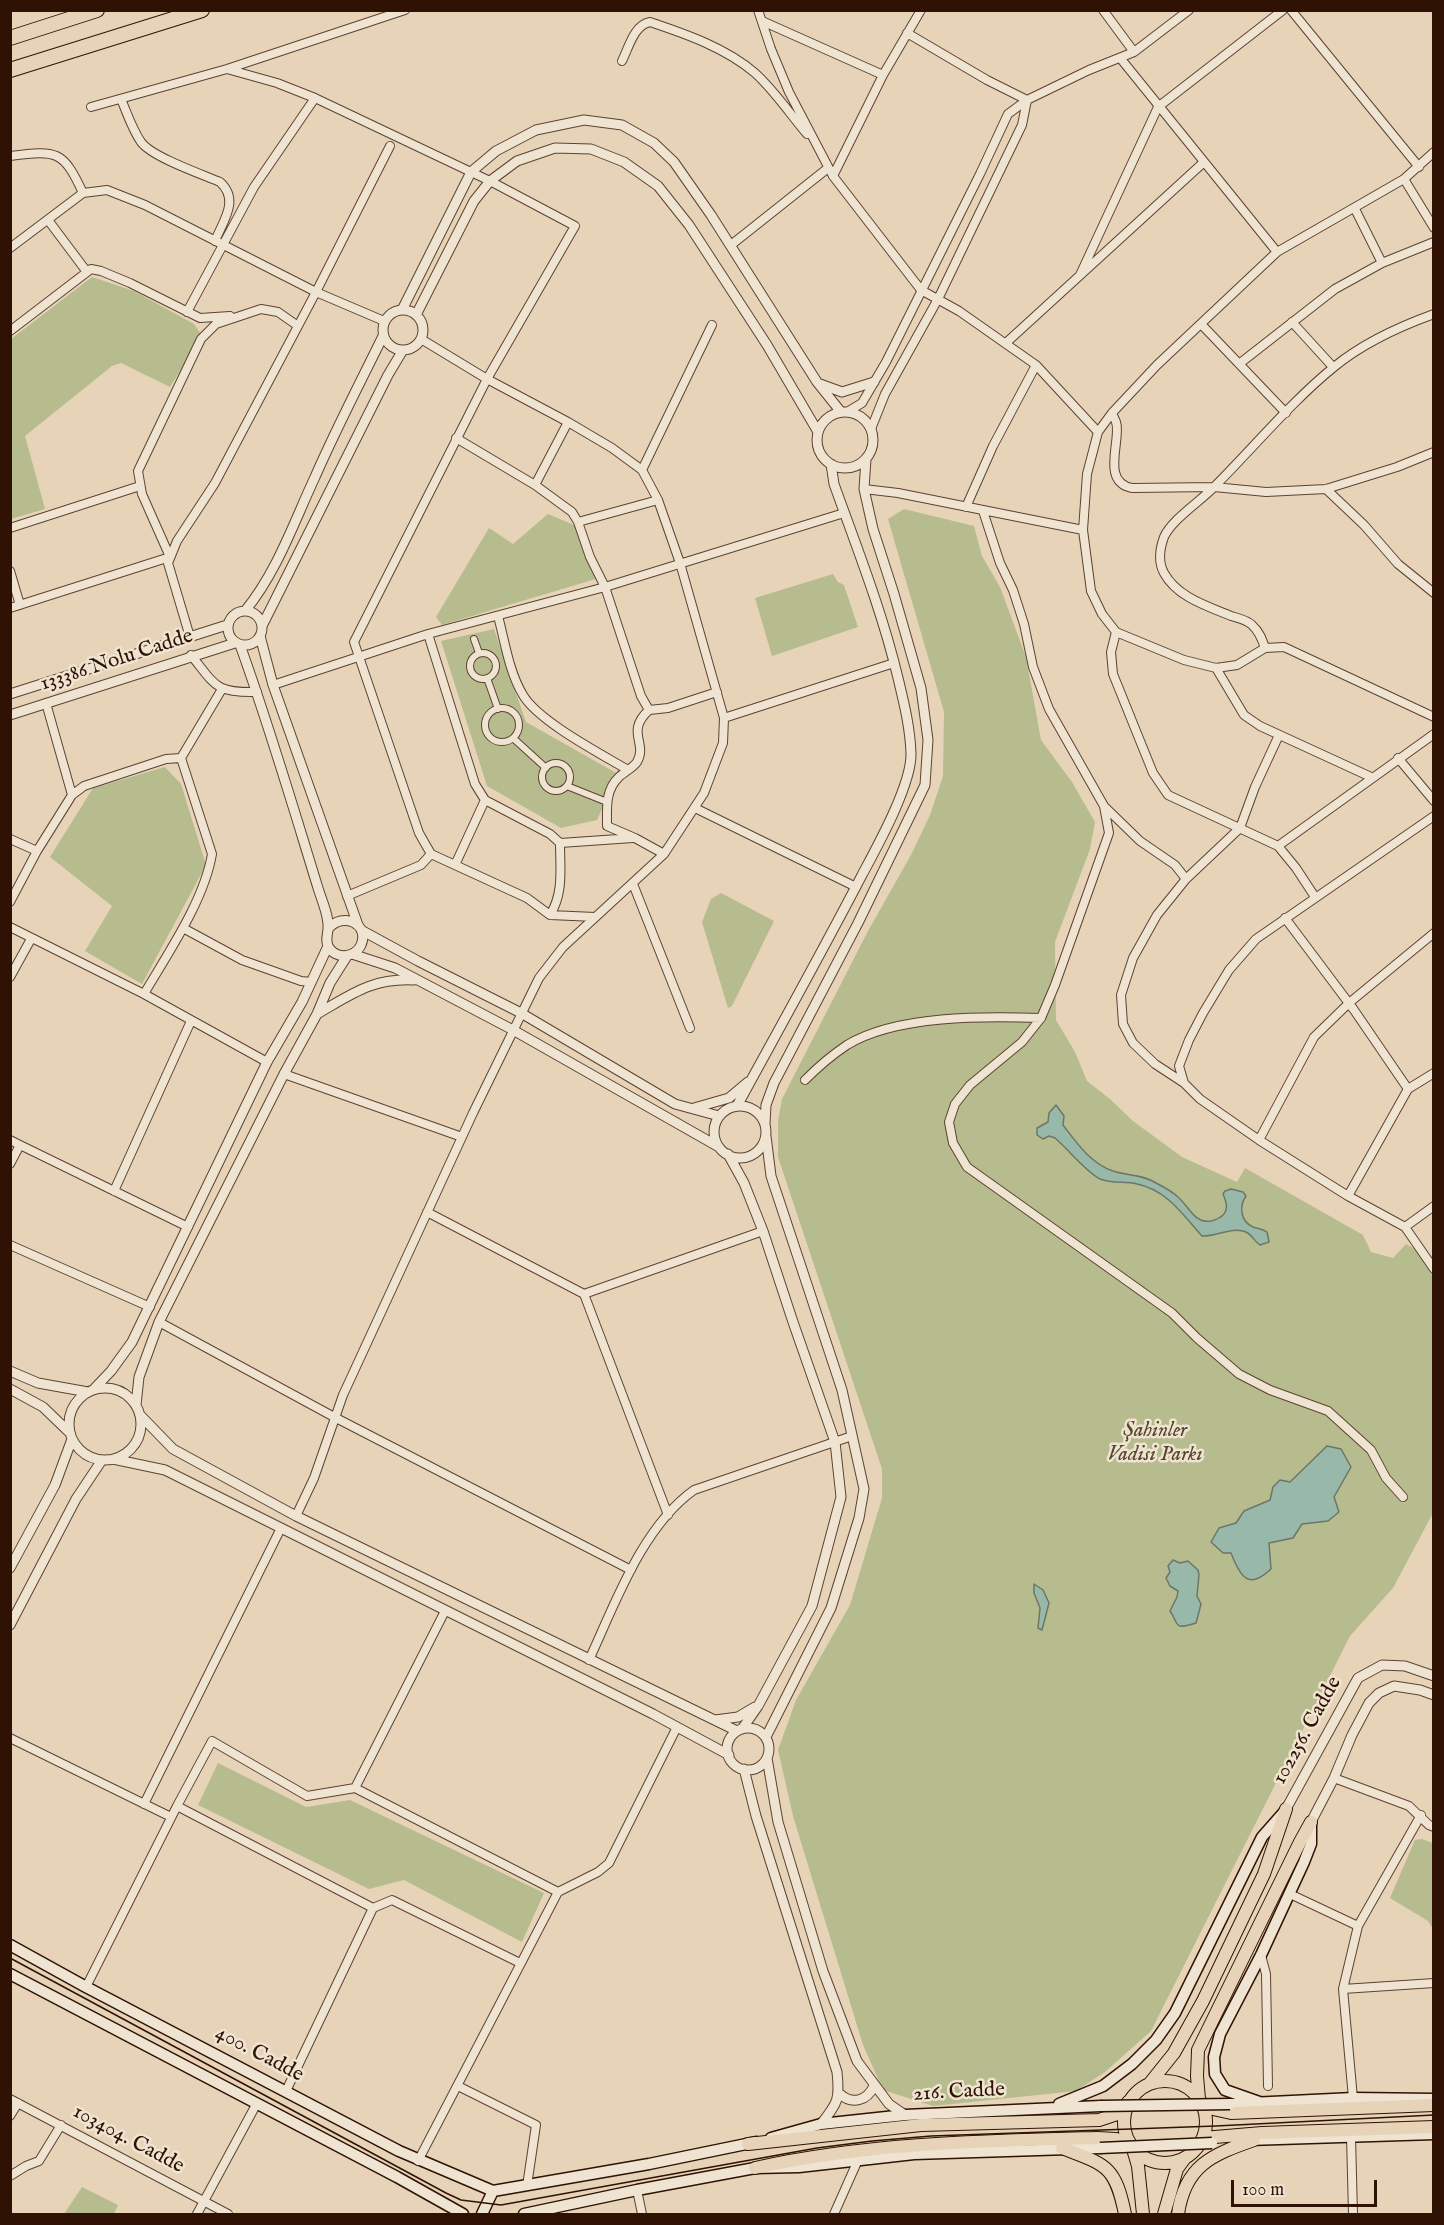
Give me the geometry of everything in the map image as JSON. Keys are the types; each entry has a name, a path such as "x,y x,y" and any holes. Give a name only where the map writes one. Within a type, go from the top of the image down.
{"highway":[{"path":"10,38 97,10"},
{"path":"10,70 202,10"}],"main road":[{"path":"748,2144 921,2125 1099,2120 1120,2113 1134,2094 1150,2083 1174,2054 1203,2001 1264,1874 1286,1809"},
{"path":"1050,2107 1102,2086 1132,2064 1156,2040 1175,2013 1262,1837 1286,1809"},
{"path":"1262,2103 1225,2091 1215,2074 1214,2057 1220,2034 1261,1955 1311,1844 1311,1822"},
{"path":"1207,2140 1207,2120 1201,2103 1197,2076 1198,2050 1299,1842 1311,1822"},
{"name":"400. Cadde","path":"10,1945 418,2161 493,2191"},
{"name":"400. Cadde","path":"10,1974 257,2103 459,2213"},
{"path":"1150,2083 1162,2080 1185,2085 1201,2103 1231,2113 1434,2105"},
{"name":"216. Cadde","path":"493,2191 748,2144 820,2124 905,2115 1050,2107 1230,2104 1353,2098 1434,2099"},
{"path":"1128,2102 1123,2124 1138,2166 1143,2214"},
{"path":"755,2168 799,2167 914,2154 1100,2148 1207,2140 1262,2133 1434,2127"},
{"path":"524,2214 792,2160 879,2148 939,2143 1097,2138 1116,2139 1131,2145 1139,2155 1150,2161 1174,2163 1193,2153 1207,2140 1434,2134"},
{"path":"1178,2214 1184,2188 1199,2167 1226,2150 1254,2140"},
{"path":"1062,2148 1103,2165 1115,2178 1125,2214"},
{"path":"1164,2214 1177,2169 1185,2158"},
{"path":"482,2214 493,2191"},
{"path":"562,2214 577,2203"}],"street":[{"path":"91,107 227,69 405,10"},
{"path":"758,10 784,81 828,168 921,290 959,311 1036,365 1098,432"},
{"path":"833,176 882,75 921,10"},
{"path":"1104,10 1134,52"},
{"path":"818,432 825,421 862,403 903,331 1008,114 1027,100 1089,70 1134,52 1189,10"},
{"path":"1080,275 1158,107 1284,10"},
{"path":"1291,10 1419,167"},
{"path":"762,21 882,75"},
{"path":"622,61 638,29 644,23 651,22 695,39 736,60 756,74 814,143"},
{"path":"907,33 987,80 1027,100"},
{"path":"1121,59 1277,252"},
{"path":"227,69 277,83 315,98 490,180 575,226 487,379 354,642 419,833 431,854 527,898 550,915 595,917"},
{"path":"218,243 315,98"},
{"path":"121,99 131,125 142,144 158,154 220,182 228,190 231,201 218,243 187,312"},
{"path":"871,429 885,394 938,299 1022,125 1027,100"},
{"path":"402,310 471,171 496,151 536,130 584,120 621,125 654,143 674,162 731,245 817,382 844,412 864,419 871,429 873,442 866,459 864,489 873,529 921,688 928,740 925,785 858,923 774,1083 766,1105 765,1124 771,1176 842,1390 864,1489 859,1518 831,1608 766,1737"},
{"path":"190,637 168,563 170,557 177,542 215,483 390,146"},
{"path":"416,315 474,201 490,180 518,161 555,148 591,149 624,162 658,186 688,225 802,401 818,432 819,450 831,464 834,484 879,609 894,663 909,723 911,756 902,792 856,887 737,1106"},
{"path":"10,156 39,152 55,154 72,169 83,194"},
{"path":"1434,152 1404,179 1277,252 1157,365 1098,432 1088,474 1083,530 1091,591 1102,614 1116,632 1184,660 1216,668 1237,665 1265,648 1284,647 1434,717"},
{"path":"1006,342 1204,162"},
{"path":"731,245 828,168"},
{"path":"1404,179 1434,228"},
{"path":"10,248 83,194 107,190 145,205 316,292 384,321"},
{"path":"1355,209 1382,263"},
{"path":"48,220 87,272"},
{"path":"1239,364 1335,289 1382,263 1434,242"},
{"path":"10,331 91,269 101,271 200,318 240,315"},
{"path":"170,557 142,494 138,471 201,339 216,324 261,309 278,312 298,326"},
{"path":"245,611 279,556 333,437 383,336 384,321 392,313 402,310 416,315 422,324 421,339 414,347 403,350 389,345 383,336"},
{"path":"1265,648 1261,636 1251,624 1195,601 1176,587 1163,572 1160,557 1164,536 1178,519 1214,488 1333,367 1402,326 1434,314"},
{"path":"1292,322 1333,367"},
{"path":"1201,324 1286,413"},
{"path":"642,470 712,325"},
{"path":"296,1516 314,1478 344,1395 462,1137 539,978 563,946 664,854 704,793 723,743 724,718 680,563 658,500 642,470 612,448 487,379 421,339"},
{"path":"237,644 254,643 261,631 388,375 403,350"},
{"path":"966,507 993,446 1036,365"},
{"path":"817,382 827,388 842,392 874,381"},
{"path":"1112,414 1117,424 1114,466 1118,480 1124,486 1214,488 1266,492 1326,489 1398,468 1434,452"},
{"path":"535,486 568,422"},
{"path":"456,438 535,486 572,512 604,588 641,696 649,710"},
{"path":"831,464 849,467 866,459"},
{"path":"10,528 140,486"},
{"path":"864,489 897,493 1083,530"},
{"path":"1326,489 1364,525 1398,564 1434,593"},
{"path":"578,522 658,500"},
{"path":"983,511 1000,563 1013,590 1048,709 1104,806 1140,841 1175,865 1186,879"},
{"path":"273,685 428,634 604,588 844,513"},
{"path":"10,608 170,557"},
{"path":"10,572 20,605"},
{"path":"10,1569 55,1485 71,1436 69,1421 72,1409 79,1398 111,1371 132,1342 267,1062 302,1002 328,945 324,907 290,791 257,692 237,644 229,635 227,625 236,613 245,611 258,617 273,685 362,941 330,983 317,1014 284,1074 159,1322 139,1377 136,1405"},
{"path":"498,616 516,681 531,707 546,720 628,770"},
{"name":"133386 Nolu Cadde","path":"10,694 227,625"},
{"path":"1116,632 1110,652 1113,674 1153,773 1168,795 1278,846 1315,897"},
{"path":"428,634 475,784 485,800 550,834 560,843 635,838"},
{"path":"474,639 479,653"},
{"name":"133386 Nolu Cadde","path":"10,715 191,656 237,644"},
{"path":"479,653 488,654 495,664 494,672 487,678 479,678 470,670 472,658 479,653"},
{"path":"191,656 216,687 235,693 257,692"},
{"path":"724,718 894,663"},
{"path":"1216,668 1244,715 1260,726 1371,777"},
{"path":"487,678 498,709"},
{"path":"144,994 183,928 210,870 213,854 181,758 222,689"},
{"path":"664,854 607,826 609,791 617,779 637,762 639,752 637,727 640,718 649,710 668,708 717,692"},
{"path":"46,703 72,795"},
{"path":"498,709 511,711 518,718 519,729 513,738 502,742 488,734 486,729 487,718 498,709"},
{"path":"1278,846 1371,777 1434,734"},
{"path":"1279,735 1255,787 1240,828 1186,879 1152,924 1133,958 1121,995 1123,1024 1133,1044 1155,1064 1184,1083 1200,1099 1348,1196 1404,1227 1434,1269"},
{"path":"513,738 546,768"},
{"path":"10,902 37,851 72,795 84,786 166,759 181,758"},
{"path":"1398,758 1434,801"},
{"path":"553,764 566,767 570,774 567,786 558,791 549,789 543,777 546,768 553,764"},
{"path":"567,786 607,802"},
{"path":"455,865 485,800"},
{"path":"1104,806 1109,832 1055,985 1041,1018 1022,1042 970,1085 955,1104 949,1122 953,1143 967,1167 1172,1313 1239,1374 1270,1390 1328,1411 1371,1450 1386,1478 1402,1497"},
{"path":"695,808 856,887"},
{"path":"1184,1083 1179,1066 1189,1040 1228,970 1256,939 1434,816"},
{"path":"10,839 37,851"},
{"path":"550,915 557,904 561,890 560,843"},
{"path":"346,896 421,865 431,854"},
{"path":"633,884 690,1028"},
{"path":"1285,918 1349,1003 1408,1089"},
{"path":"328,929 337,921 353,922 359,928 418,962 521,1013 675,1104 719,1116"},
{"path":"10,927 144,994 267,1062"},
{"path":"183,928 242,960 301,981 311,982"},
{"path":"1260,1140 1314,1037 1349,1003 1434,933"},
{"path":"10,977 31,939"},
{"path":"328,945 336,954 350,955 395,968 513,1030 728,1154 739,1157 748,1156 756,1152 766,1136"},
{"path":"317,1014 367,986 392,979 419,981"},
{"path":"805,1080 826,1060 848,1044 871,1033 945,1020 994,1016 1041,1018"},
{"path":"114,1191 191,1021"},
{"path":"1348,1196 1408,1089 1434,1073"},
{"path":"284,1074 462,1137"},
{"path":"692,1109 729,1098 752,1079"},
{"path":"719,1147 715,1137 715,1126 719,1116 727,1109 748,1106 759,1113 765,1124"},
{"path":"10,1140 188,1227"},
{"path":"10,1164 20,1145"},
{"path":"728,1154 744,1183 764,1231 793,1322 836,1442 841,1497 812,1606 758,1706 728,1744 729,1755"},
{"path":"1404,1227 1434,1206"},
{"path":"428,1212 584,1294 668,1515"},
{"path":"584,1294 764,1231"},
{"path":"10,1245 150,1307"},
{"path":"159,1322 336,1418 630,1570"},
{"path":"10,1371 38,1383 90,1391 110,1388 120,1391 136,1405 141,1427 132,1447 113,1459"},
{"path":"10,1389 43,1407 71,1436 81,1452 91,1457 102,1460 113,1459 165,1470 677,1727 729,1755 735,1764 744,1769 755,1768 767,1758"},
{"path":"140,1415 173,1449 296,1516 714,1721 739,1730 753,1728 766,1737 769,1747 767,1758 778,1822 823,1971 857,2061 889,2104 905,2115"},
{"path":"589,1660 630,1570 678,1501 694,1490 852,1436"},
{"path":"10,1625 76,1499 102,1460"},
{"path":"144,1804 281,1528"},
{"path":"356,1788 445,1611"},
{"name":"102256. Cadde","path":"1286,1809 1358,1678 1382,1665 1405,1666 1434,1676"},
{"name":"102256. Cadde","path":"1311,1822 1369,1702 1379,1693 1394,1686 1420,1690 1434,1695"},
{"path":"714,1721 738,1717 758,1706"},
{"path":"418,2161 558,1892 598,1872 609,1863 677,1727"},
{"path":"10,1738 171,1817"},
{"path":"86,1987 171,1817 212,1741 307,1796 356,1788 558,1892"},
{"path":"744,1769 756,1816 837,2072 840,2094 833,2109 820,2124"},
{"path":"1334,1778 1409,1806 1434,1827"},
{"path":"177,1806 373,1908"},
{"path":"1353,2098 1343,1989 1358,1926 1421,1815"},
{"path":"1290,1894 1358,1926"},
{"path":"286,2091 373,1908 392,1900 520,1963"},
{"path":"1261,1955 1266,1974 1268,2086"},
{"path":"1343,1989 1434,1983"},
{"path":"458,2086 536,2125 527,2186"},
{"path":"840,2094 846,2099 858,2101 867,2097 874,2086"},
{"path":"10,2116 14,2101"},
{"name":"103404. Cadde","path":"14,2101 228,2214"},
{"path":"197,2214 257,2103"},
{"path":"10,2175 39,2161 61,2125"},
{"path":"1351,2136 1353,2214"},
{"path":"834,2214 858,2160"},
{"path":"637,2190 642,2214"}],"green space":[{"path":"92,277 134,291 194,324 202,336 170,387 121,363 112,366 25,436 45,509 11,519 11,339"},
{"name":"Şahinler Vadisi Parkı","path":"904,509 974,526 982,556 1000,587 1026,657 1041,740 1072,782 1095,822 1090,849 1055,942 1056,1020 1075,1052 1087,1081 1133,1121 1182,1157 1237,1182 1245,1168 1363,1235 1371,1252 1393,1258 1406,1244 1417,1250 1433,1273 1433,1513 1393,1588 1350,1636 1151,2031 1105,2072 1076,2091 933,2106 883,2090 863,2045 793,1816 778,1750 796,1700 850,1605 882,1498 882,1469 778,1157 778,1121 782,1099 868,931 911,855 930,815 943,776 944,712 888,519"},
{"path":"548,514 581,528 599,578 442,625 436,617 489,528 513,544"},
{"path":"833,574 838,582 844,585 858,627 772,656 755,598"},
{"path":"494,629 526,722 618,774 597,820 561,828 487,786 441,641"},
{"path":"165,767 181,784 206,865 142,984 85,951 112,906 50,857 93,788"},
{"path":"721,893 774,921 732,1006 728,1008 702,922 711,899"},
{"path":"218,1763 306,1807 350,1800 544,1893 522,1942 404,1880 369,1889 198,1805"},
{"path":"1422,1839 1433,1843 1433,1929 1428,1921 1390,1898 1415,1840"},
{"path":"82,2187 118,2205 114,2214 64,2214"}],"shaded area":[{"path":"1056,1105 1064,1116 1063,1125 1091,1158 1113,1171 1151,1180 1177,1196 1201,1220 1211,1221 1225,1213 1226,1202 1223,1194 1225,1191 1231,1189 1243,1192 1246,1196 1242,1209 1245,1221 1267,1232 1269,1242 1260,1245 1248,1233 1241,1230 1202,1236 1174,1204 1157,1192 1137,1184 1109,1181 1095,1176 1055,1138 1049,1136 1043,1139 1037,1135 1037,1128 1048,1122 1049,1113"},
{"path":"1327,1446 1341,1449 1351,1467 1334,1497 1339,1512 1328,1521 1302,1524 1293,1538 1269,1543 1271,1569 1256,1579 1246,1578 1231,1553 1223,1553 1211,1542 1219,1528 1236,1523 1244,1511 1270,1500 1273,1487 1280,1480 1290,1482"},
{"path":"1173,1560 1180,1563 1188,1561 1198,1570 1197,1596 1201,1604 1196,1623 1180,1626 1170,1611 1178,1591 1170,1586 1166,1578 1170,1572 1168,1566"},
{"path":"1034,1584 1043,1590 1049,1603 1042,1630 1038,1628 1040,1608 1034,1593"}],"tram line":[{"path":"10,1958 446,2193 461,2200 501,2205 817,2148 872,2141 931,2136 1216,2126 1434,2115"}]}
